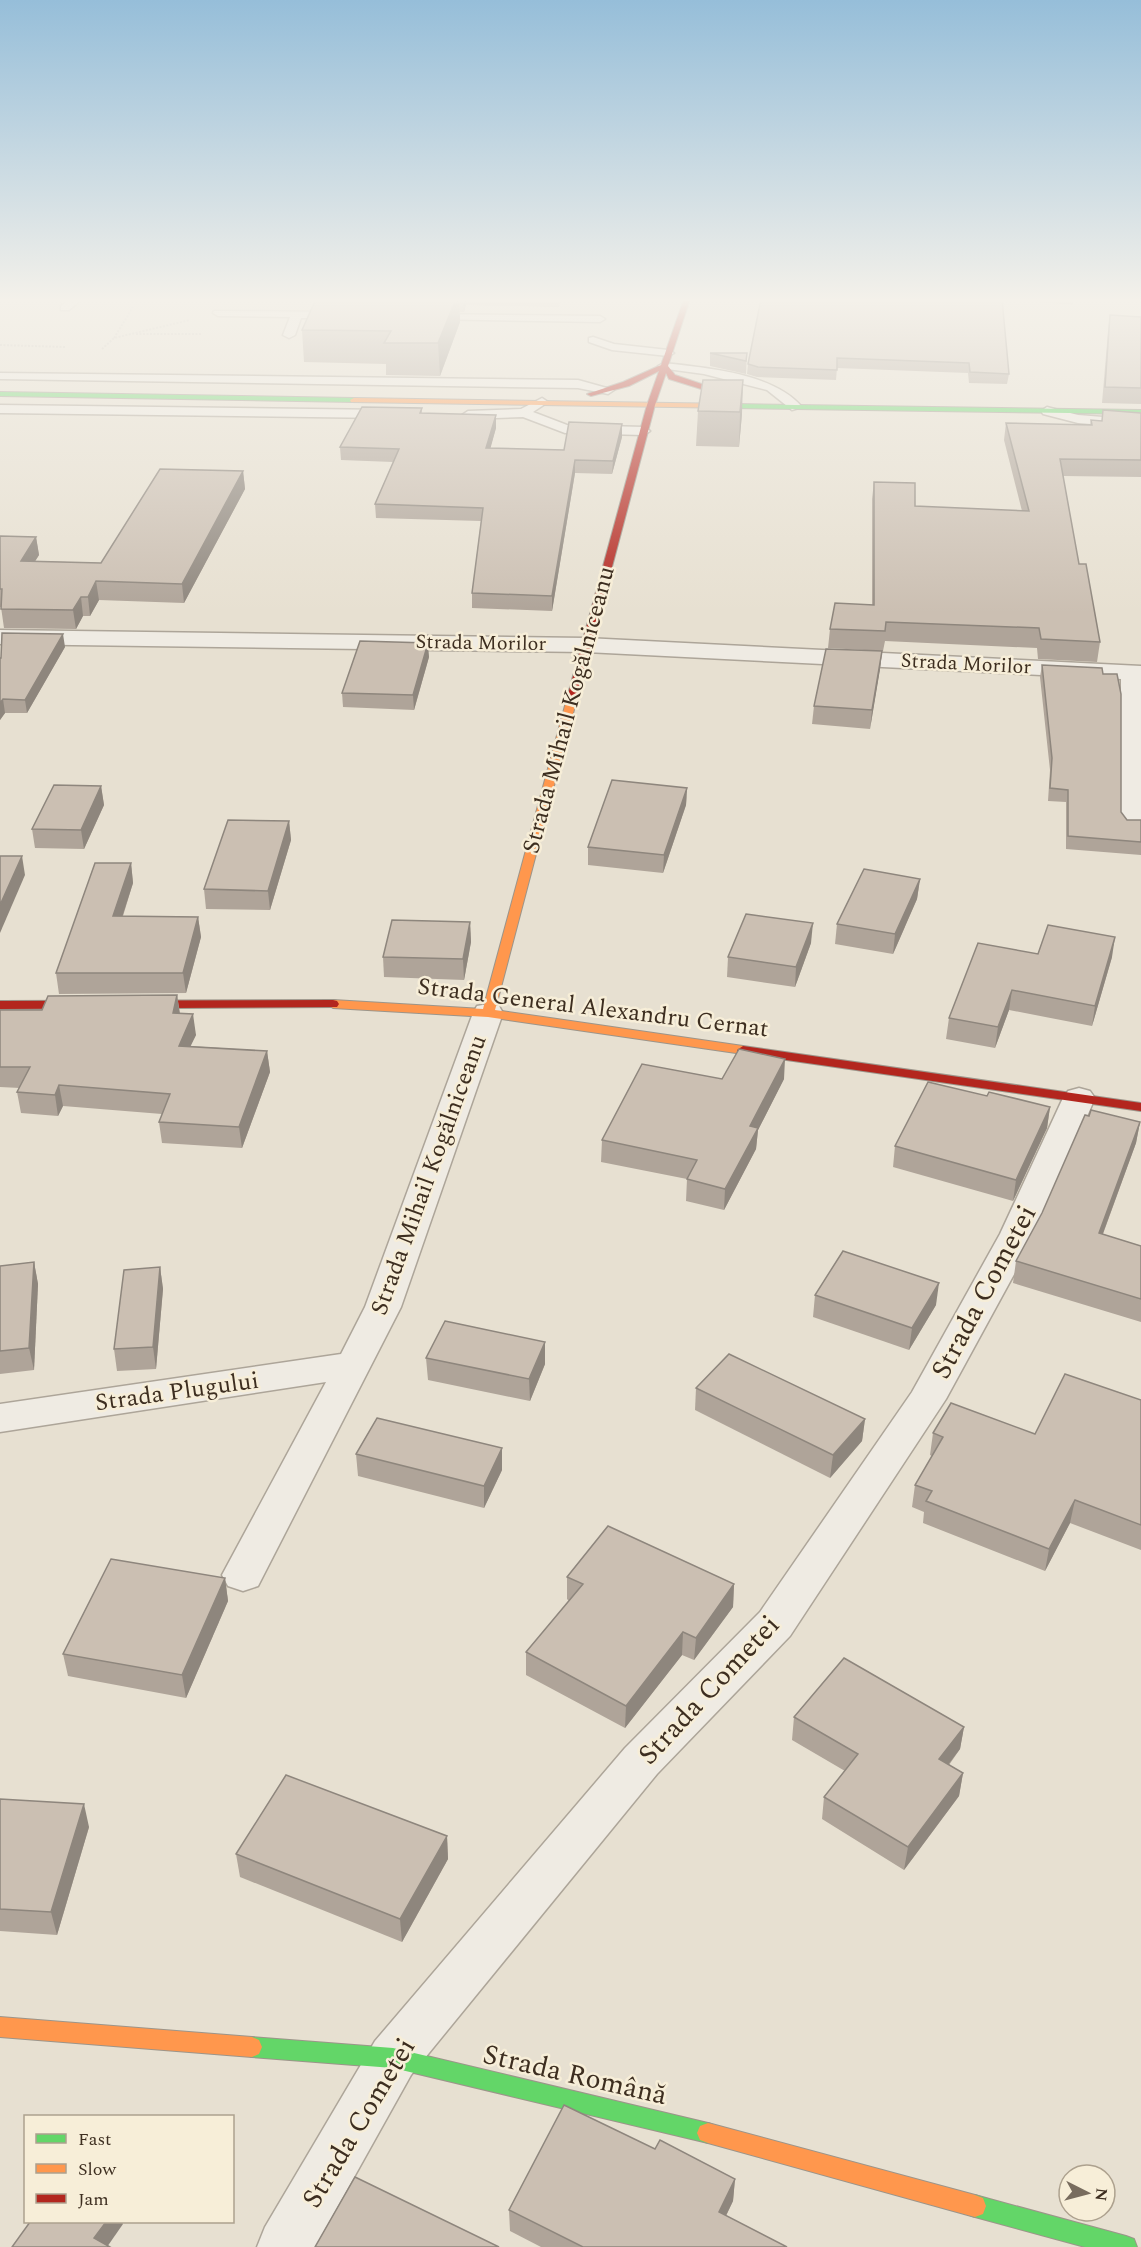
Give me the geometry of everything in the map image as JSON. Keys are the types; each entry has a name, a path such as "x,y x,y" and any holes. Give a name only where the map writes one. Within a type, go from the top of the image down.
{"street":[{"path":"610,404 1141,412"},
{"path":"781,404 796,407"},
{"name":"Strada Mihail Kogălniceanu","path":"243,1575 383,1307 488,1012 651,405"},
{"name":"Strada Morilor","path":"0,637 586,645 1137,673"},
{"path":"1135,825 1137,673"},
{"name":"Strada General Alexandru Cernat","path":"0,1005 358,1004 488,1012 1141,1107"},
{"name":"Strada Cometei","path":"285,2247 393,2058 641,1761 775,1624 927,1399 1018,1234 1079,1098"},
{"name":"Strada Plugului","path":"0,1418 354,1365"},
{"name":"Strada Română","path":"0,2026 393,2058 663,2121 1126,2247"}],"lane":[{"path":"524,413 539,404"},
{"path":"0,409 403,414"},
{"path":"1047,411 1078,419 1141,424"},
{"path":"450,415 524,413 565,429 644,431"}],"building":[{"path":"699,404 741,404 740,412 698,411"},
{"path":"362,407 422,408 420,413 496,415 486,448 564,450 569,422 622,424 613,461 575,460 552,596 472,593 483,508 375,504 399,449 340,447"},
{"path":"1103,410 1141,413 1141,460 1060,459 1079,564 1086,564 1100,642 1041,639 1039,628 886,622 885,631 830,629 835,603 874,605 874,482 915,483 915,506 1029,511 1006,423 1092,425 1091,420 1102,421"},
{"path":"160,469 243,471 182,584 96,581 88,597 81,597 73,610 1,609 0,536 36,537 21,561 101,563"},
{"path":"2,633 63,634 25,700 3,699 0,703"},
{"path":"360,641 428,643 413,695 342,693"},
{"path":"826,649 882,651 872,710 814,706"},
{"path":"1042,665 1102,668 1103,674 1117,674 1121,694 1121,812 1127,820 1141,820 1141,842 1068,836 1068,790 1050,788 1052,758"},
{"path":"612,780 687,788 664,855 588,847"},
{"path":"54,785 101,786 81,830 32,829"},
{"path":"228,820 289,821 268,891 204,889"},
{"path":"0,856 22,856 0,905"},
{"path":"95,863 131,863 113,916 198,917 183,973 56,973"},
{"path":"864,869 920,879 895,934 837,924"},
{"path":"746,914 813,923 796,967 728,957"},
{"path":"392,920 470,922 463,959 383,957"},
{"path":"1048,925 1115,937 1095,1006 1012,990 998,1027 949,1018 978,943 1038,954"},
{"path":"177,995 173,1013 193,1014 179,1046 267,1051 239,1127 159,1122 170,1094 59,1085 55,1095 17,1092 30,1067 0,1067 0,1010 42,1010 48,996"},
{"path":"739,1049 785,1059 750,1126 758,1128 725,1189 687,1179 697,1160 602,1140 642,1064 722,1079"},
{"path":"928,1082 987,1096 989,1092 1050,1107 1016,1180 895,1146"},
{"path":"1091,1110 1140,1122 1099,1233 1141,1246 1141,1299 1016,1261 1042,1213 1085,1115 1089,1116"},
{"path":"843,1251 939,1283 912,1328 815,1295"},
{"path":"34,1262 29,1348 0,1351 0,1266"},
{"path":"160,1267 153,1347 114,1349 124,1270"},
{"path":"445,1321 545,1342 529,1379 426,1358"},
{"path":"729,1354 865,1419 833,1455 696,1388"},
{"path":"1065,1374 1141,1400 1141,1525 1075,1500 1049,1549 926,1501 932,1491 915,1485 943,1437 933,1433 951,1403 1035,1434"},
{"path":"377,1418 502,1448 484,1486 356,1454"},
{"path":"608,1526 734,1584 696,1638 683,1632 626,1706 526,1652 583,1584 567,1577"},
{"path":"111,1559 225,1578 182,1675 63,1654"},
{"path":"844,1658 964,1727 939,1759 963,1773 908,1847 824,1797 858,1754 794,1717"},
{"path":"286,1775 447,1836 400,1919 236,1854"},
{"path":"0,1799 84,1804 51,1912 0,1909"},
{"path":"564,2105 655,2149 660,2140 735,2179 719,2212 787,2247 583,2247 509,2210"},
{"path":"355,2177 499,2247 315,2247"},
{"path":"29,2223 105,2223 94,2238 110,2247 12,2247"}],"traffic: fast":[{"path":"736,406 1141,412"},
{"path":"252,2047 393,2058 708,2133"},
{"path":"975,2206 1126,2247"}],"traffic: slow":[{"path":"600,404 736,406"},
{"path":"488,1013 571,702"},
{"path":"333,1004 488,1013 743,1050"},
{"path":"0,2027 252,2047"},
{"path":"708,2133 975,2206"}],"traffic: jam":[{"path":"571,702 651,404"},
{"path":"0,1005 333,1004"},
{"path":"743,1050 1141,1107"}]}
